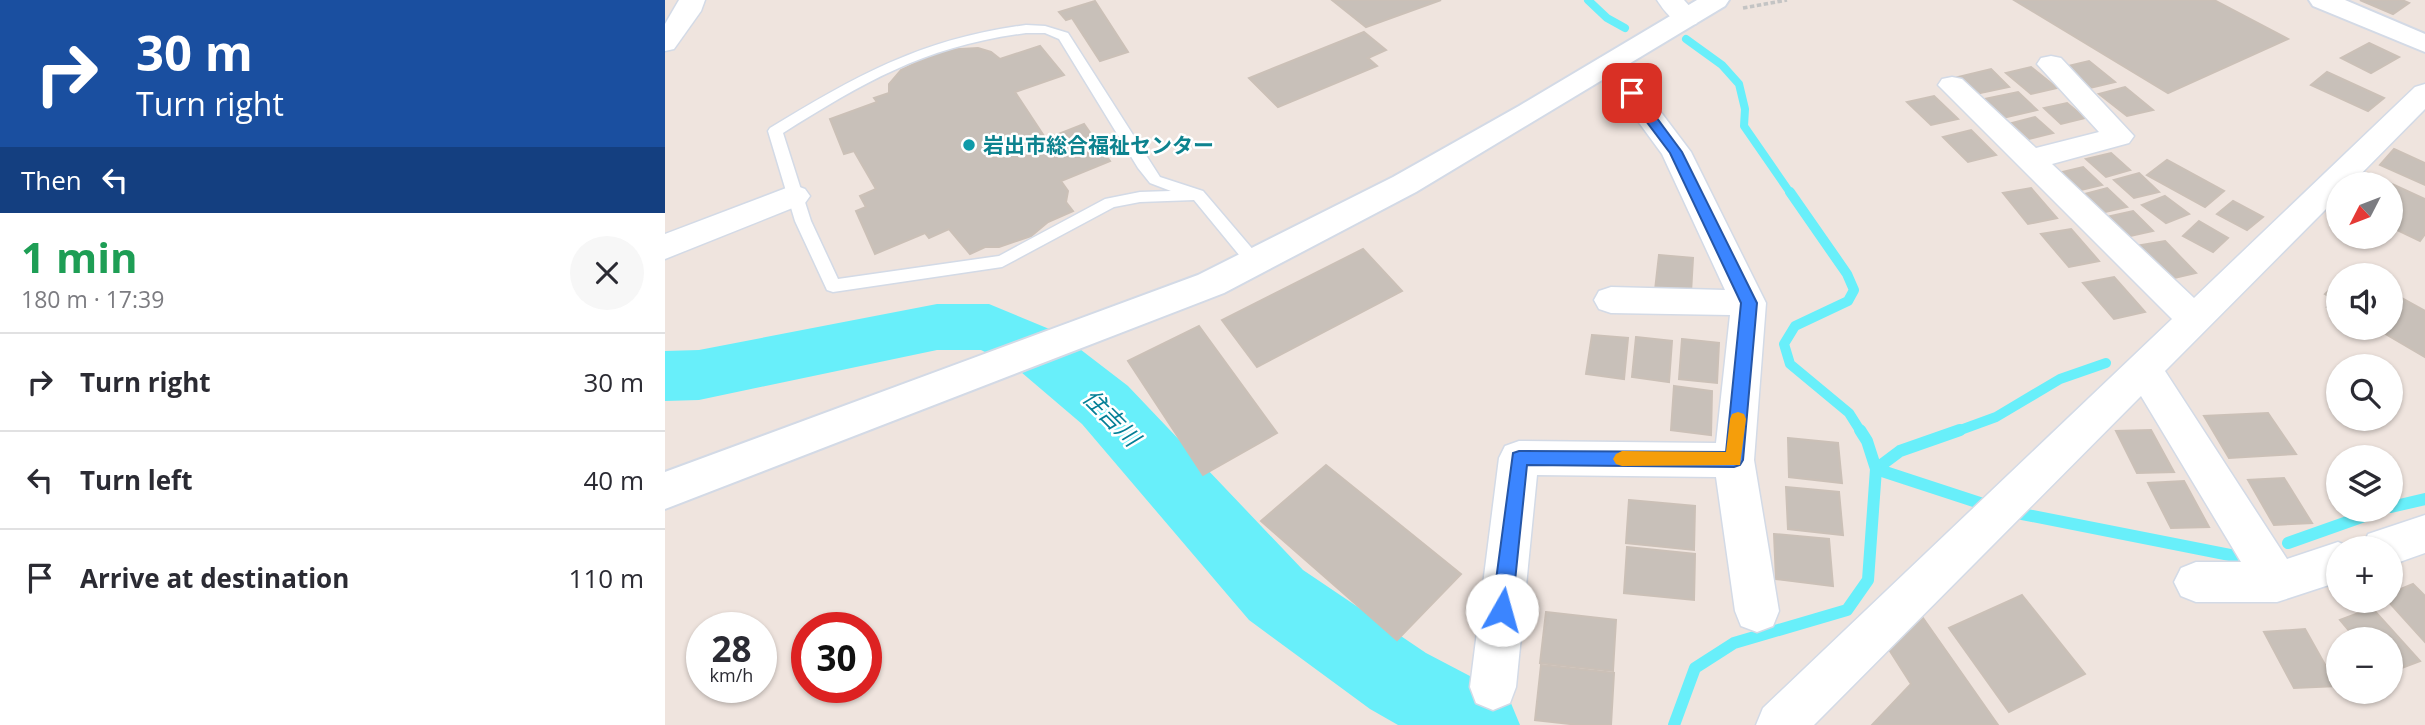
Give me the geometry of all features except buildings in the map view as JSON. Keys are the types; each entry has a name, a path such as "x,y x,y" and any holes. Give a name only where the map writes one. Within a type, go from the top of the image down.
{"street":[{"path":"665,43 688,11 692,0"},
{"path":"2322,0 2425,44"},
{"path":"665,491 1211,284 1403,188 1610,64 1691,6"},
{"path":"1610,64 1676,152 1749,303 1734,460 1757,611"},
{"path":"2029,160 2119,136 2051,64"},
{"path":"1952,85 2194,319"},
{"path":"1780,725 2425,93"},
{"path":"665,247 794,196"},
{"path":"1611,300 1749,303"},
{"path":"2144,369 2277,582"},
{"path":"1493,687 1519,458 1734,460"},
{"path":"2403,541 2425,534"},
{"path":"2196,582 2277,582 2326,566"}],"lane":[{"path":"1198,195 1140,197 1110,203 1002,261 833,286 794,196 775,131 876,72 925,51 1038,28 1052,30 1064,36 1143,166 1155,180 1198,195 1255,263"}],"waterway":[{"path":"1588,0 1607,18 1625,28"},
{"path":"1686,39 1722,65 1739,84 1745,109 1744,126 1791,194"},
{"path":"1790,192 1847,274 1854,290 1848,301 1795,326 1784,344 1790,364 1849,413 1861,432"},
{"name":"住吉川","path":"665,376 699,375 937,327 989,327 1037,350 1105,405 1276,595 1398,681 1479,725"},
{"path":"1955,432 1996,417 2060,379 2106,363"},
{"path":"1860,430 1867,441 1876,469"},
{"path":"1876,469 1900,451 1960,430"},
{"path":"1674,725 1695,668 1734,643 1847,610 1868,580 1876,469"},
{"path":"1876,469 1989,506"},
{"path":"2403,504 2425,499"},
{"path":"2012,512 2235,556"},
{"path":"2288,543 2347,522"}],"slow traffic":[{"path":"1622,459 1734,460 1738,419"}],"place":[{"name":"岩出市総合福祉センター","path":"969,145"}],"route":[{"path":"1502,610 1519,458 1734,460 1749,303 1676,152 1632,93"}]}
